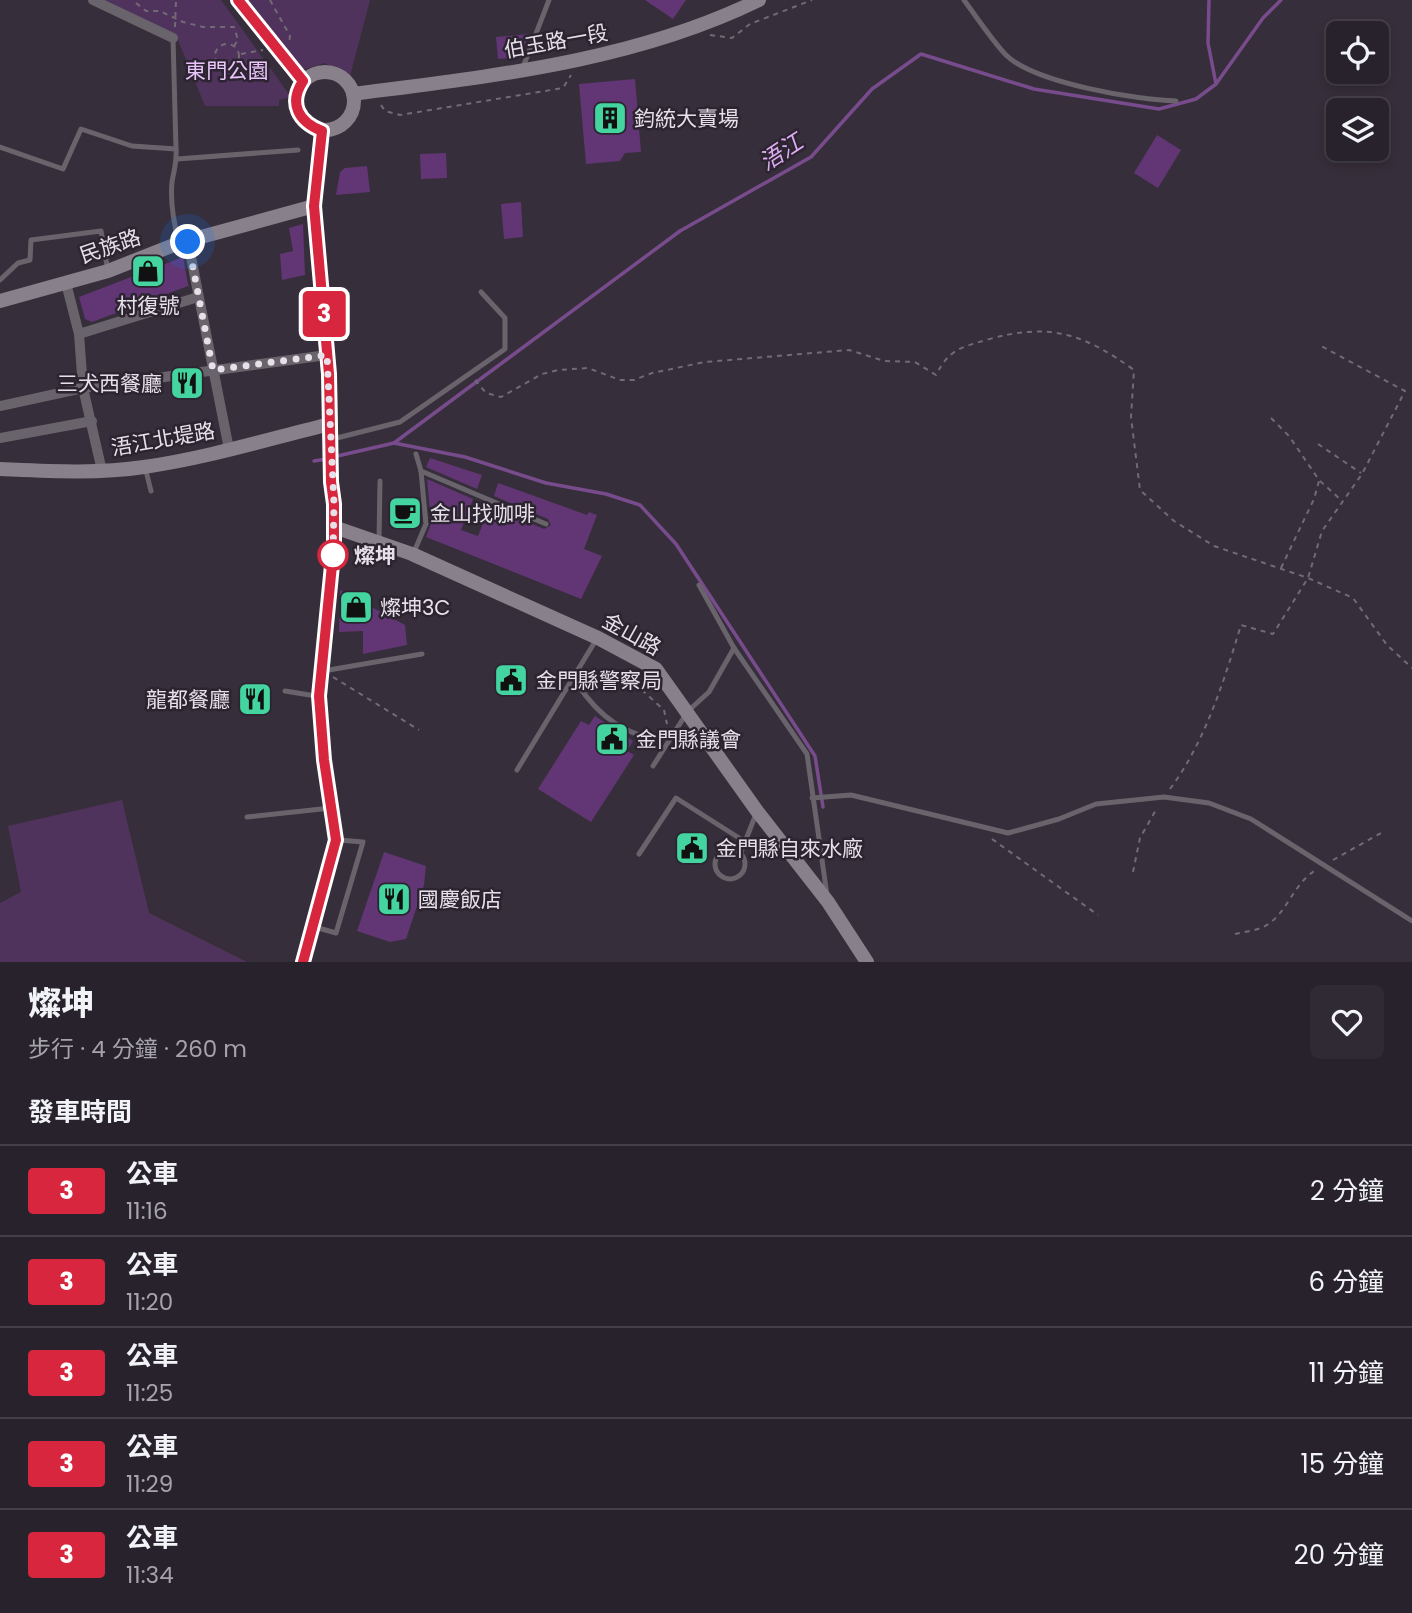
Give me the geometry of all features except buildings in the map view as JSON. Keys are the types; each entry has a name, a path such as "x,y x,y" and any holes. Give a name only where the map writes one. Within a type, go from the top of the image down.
{"main road":[{"path":"238,0 303,81"},
{"name":"伯玉路一段","path":"353,94 572,63 703,25 750,2"},
{"path":"319,72 337,74 344,79 353,94 352,111 348,119 334,129 322,131 307,124 296,108 298,89 303,81 319,72"},
{"path":"303,962 336,840 319,696 334,527 327,355 314,206 322,131"},
{"name":"民族路","path":"0,301 108,271 184,242 314,206"},
{"name":"浯江北堤路","path":"0,469 102,471 145,467 290,436 330,424"},
{"name":"金山路","path":"334,527 412,554 598,638 656,669 757,811 828,902 867,962"}],"street":[{"path":"93,0 173,37"},
{"path":"184,242 229,449"},
{"path":"66,283 79,334 83,388 102,471"},
{"path":"79,334 198,297"},
{"path":"0,406 83,388 327,355"},
{"path":"0,438 92,421"}],"lane":[{"path":"522,69 549,0"},
{"path":"964,0 1005,54 1032,72 1154,101 1176,101"},
{"path":"173,37 177,159 172,184 184,242"},
{"path":"0,147 63,169 81,129 132,146 176,149"},
{"path":"177,159 298,150"},
{"path":"0,280 18,263 30,260 31,240 101,231 108,271"},
{"path":"330,439 400,422 505,349 505,318 481,292"},
{"path":"412,554 426,524 421,471 416,454"},
{"path":"145,467 152,491"},
{"path":"421,471 546,524"},
{"path":"379,543 380,481"},
{"path":"699,584 734,648 807,754 828,902"},
{"path":"517,770 598,638"},
{"path":"653,766 688,711 709,692 734,648"},
{"path":"323,671 422,654"},
{"path":"580,670 578,685 589,702 625,730 657,738 665,737 675,730"},
{"path":"285,691 319,696"},
{"path":"812,798 851,795 1009,832 1059,819 1096,804 1164,797 1209,803 1251,819 1412,920"},
{"path":"639,854 676,798 747,843"},
{"path":"247,817 331,808"},
{"path":"741,852 747,843 757,811"},
{"path":"314,927 336,933 363,842 336,840"},
{"path":"727,849 741,852 746,861 744,872 736,878 721,876 715,863 718,854 727,849"}],"path":[{"path":"173,37 176,0"},
{"path":"270,0 290,36 288,48"},
{"path":"703,25 710,36 732,38 750,24 812,0"},
{"path":"136,3 146,11 176,16 184,22 204,27 233,27 238,40 234,46"},
{"path":"240,55 234,46 225,44 218,48 215,56 218,63 232,67 240,55 257,51"},
{"path":"374,92 385,111 400,115 444,109 563,88 570,78 572,63"},
{"path":"472,376 486,393 501,397 542,373 558,370 588,368 620,380 634,380 652,373 705,362 849,350 884,361 915,362 936,375 947,355 1017,331 1042,329 1068,335 1110,353 1134,370 1131,417 1140,490 1174,521 1214,546 1308,578 1353,598 1387,645 1412,668"},
{"path":"1133,872 1140,838 1194,748 1225,677 1241,625 1273,634 1308,578 1322,531 1362,474 1405,391 1321,346"},
{"path":"1271,418 1289,436 1319,480 1343,502"},
{"path":"1318,444 1362,474"},
{"path":"1281,569 1314,499 1319,480"},
{"path":"580,670 621,675 640,684 643,691 664,710 668,726 675,730"},
{"path":"323,671 419,730"},
{"path":"975,825 1098,915"},
{"path":"1235,934 1262,928 1271,922 1302,881 1381,833"}],"green space":[{"name":"東門公園","path":"104,0 221,0 291,97 279,100 279,106 205,106 176,35"},
{"name":"東門公園","path":"244,0 370,0 350,76 324,63 305,69 296,66"},
{"path":"122,800 149,913 247,962 0,962 0,903 21,892 8,826"}],"waterway":[{"name":"浯江","path":"333,457 394,443 680,231 811,157 872,89 921,54 1034,89 1159,109 1196,99 1216,84 1208,43 1209,0"},
{"path":"1216,84 1263,18 1281,0"},
{"path":"394,443 465,457 546,483 606,494 640,505 676,544 815,756 823,807"},
{"name":"浯江","path":"314,461 326,459"}],"bus line":[{"name":"3","path":"238,0 303,81 298,89 296,108 307,124 322,131 314,206 329,374 334,545 319,696 324,760 336,840 330,871 303,962"}],"place":[{"name":"鈞統大賣場","path":"610,118"},
{"name":"村復號","path":"148,271"},
{"name":"三犬西餐廳","path":"187,383"},
{"name":"金山找咖啡","path":"405,513"},
{"name":"燦坤","path":"333,555"},
{"name":"燦坤3C","path":"356,607"},
{"name":"金門縣警察局","path":"511,680"},
{"name":"龍都餐廳","path":"255,699"},
{"name":"金門縣議會","path":"612,739"},
{"name":"金門縣自來水廠","path":"692,848"},
{"name":"國慶飯店","path":"394,899"}],"route":[{"path":"188,242 213,370 327,355 334,504 333,555"}]}
